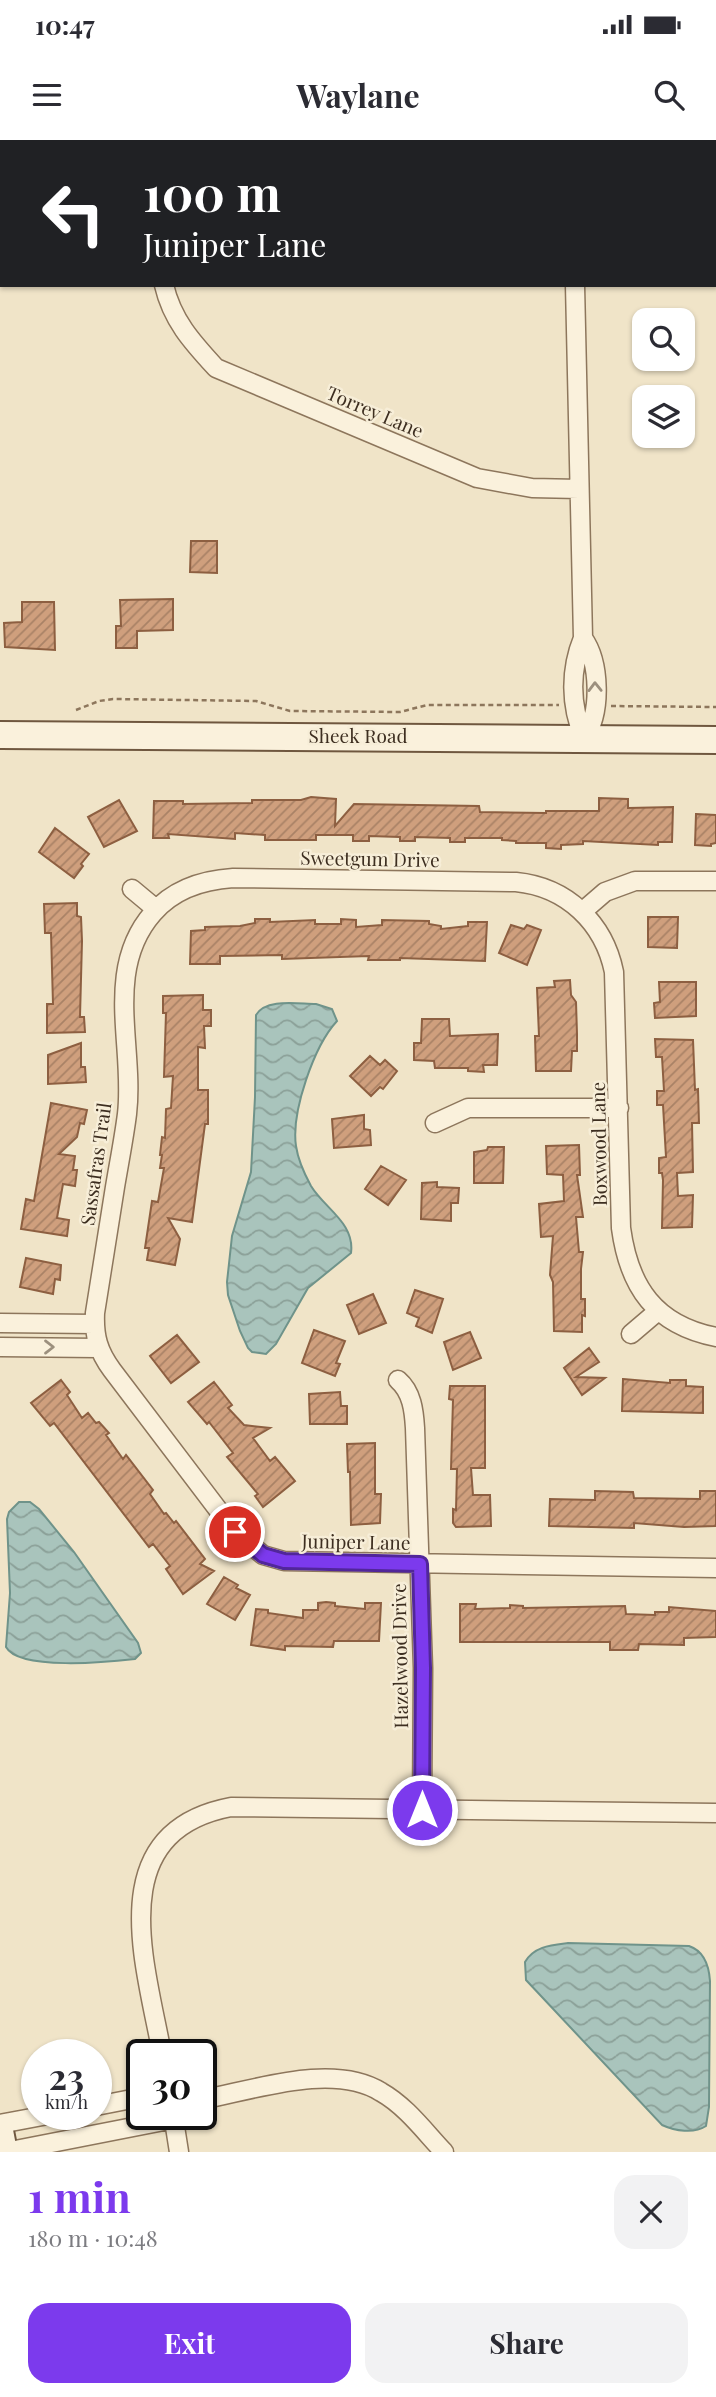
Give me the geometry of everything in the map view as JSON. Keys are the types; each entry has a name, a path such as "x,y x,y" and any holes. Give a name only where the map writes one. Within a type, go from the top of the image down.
{"street":[{"name":"Torrey Lane","path":"164,287 178,324 216,368 477,478 532,488 579,489"},
{"path":"575,287 583,638 594,658 596,701 593,726 584,738"},
{"name":"Sheek Road","path":"0,735 716,740"},
{"name":"Sweetgum Drive","path":"156,909 178,892 192,886 233,878 531,884 555,892 583,911"},
{"path":"583,911 605,892 635,881 716,881"},
{"path":"132,889 156,909"},
{"name":"Sassafras Trail","path":"98,1348 94,1324 128,1111 124,995 126,968 137,933 156,909"},
{"name":"Boxwood Lane","path":"583,911 606,944 614,972 623,1241 629,1267 649,1302 658,1311 690,1331 716,1337"},
{"path":"435,1123 468,1108 619,1108"},
{"path":"631,1334 658,1311"},
{"path":"0,1323 94,1324"},
{"path":"0,1347 98,1348"},
{"name":"Juniper Lane","path":"98,1348 227,1521 263,1555 284,1561 716,1568"},
{"name":"Hazelwood Drive","path":"398,1380 405,1386 414,1410 423,1668 422,1810"},
{"path":"159,2039 140,1930 139,1911 148,1870 164,1841 189,1822 215,1810 231,1807 716,1813"},
{"path":"217,2097 318,2078 368,2085 389,2097 444,2152"},
{"path":"0,2124 21,2120"},
{"path":"0,2131 5,2152 126,2127"},
{"path":"175,2130 179,2152"}],"path":[{"path":"76,710 113,699 256,701 290,711 400,712 427,705 556,705"},
{"path":"612,706 716,707"}],"water":[{"path":"275,1004 316,1004 332,1009 337,1021 320,1046 306,1080 297,1116 296,1146 311,1186 344,1225 351,1242 351,1253 308,1288 276,1344 266,1354 252,1352 240,1331 228,1295 227,1282 232,1236 251,1172 256,1015 267,1006"},
{"path":"19,1502 30,1502 39,1509 74,1552 138,1643 141,1653 135,1659 86,1663 46,1662 14,1655 6,1647 10,1593 7,1519 9,1512"},
{"path":"568,1943 689,1946 702,1955 710,1981 709,2107 706,2126 684,2131 662,2125 526,1980 525,1962 533,1953 544,1947"}],"building":[{"path":"191,541 217,541 217,573 190,572"},
{"path":"173,599 173,630 137,631 137,648 116,648 116,626 121,626 120,600"},
{"path":"22,602 54,602 55,650 5,647 4,623 22,622"},
{"path":"311,797 336,799 335,826 354,804 479,806 480,812 546,813 599,811 599,798 628,799 628,808 673,807 672,842 658,842 658,845 583,841 583,844 561,845 561,849 546,848 546,843 516,843 502,838 465,838 465,842 450,842 450,838 415,837 415,841 400,841 400,837 369,836 369,841 353,841 353,835 316,835 316,840 265,840 265,835 235,833 235,839 168,834 169,838 153,838 154,801 183,801 183,804 252,803 252,800 301,800"},
{"path":"119,800 137,831 104,847 88,817"},
{"path":"696,814 716,815 716,843 711,846 695,845"},
{"path":"55,828 89,854 74,878 39,852"},
{"path":"77,903 77,916 81,917 82,941 80,1017 84,1017 85,1032 47,1033 47,1004 53,1004 51,933 45,933 44,904"},
{"path":"648,917 678,917 677,948 648,947"},
{"path":"255,919 270,919 270,922 315,920 315,924 341,924 341,919 356,920 356,927 382,925 382,920 429,921 429,924 441,926 441,929 468,926 468,922 487,922 485,961 400,958 368,960 369,956 282,959 282,955 220,956 220,964 190,964 191,931 205,930 205,927 240,926 255,923"},
{"path":"511,925 524,929 527,925 541,930 527,965 499,953"},
{"path":"570,980 571,995 576,1002 577,1034 577,1051 572,1051 571,1071 536,1071 535,1036 539,1036 537,988 555,987 554,981"},
{"path":"659,982 696,982 696,1016 655,1018 654,1003 660,1002"},
{"path":"203,995 203,1010 211,1010 211,1026 204,1026 205,1048 198,1047 198,1090 208,1090 208,1124 205,1124 192,1222 168,1218 180,1239 175,1265 147,1260 149,1248 145,1248 152,1201 158,1202 164,1168 160,1168 160,1155 162,1137 165,1138 166,1109 171,1108 173,1076 164,1077 166,1013 163,1013 163,996"},
{"path":"422,1019 449,1019 450,1036 498,1034 497,1065 483,1065 484,1072 468,1071 468,1068 435,1068 434,1061 414,1060 414,1043 421,1043"},
{"path":"655,1039 693,1040 699,1123 692,1123 693,1172 677,1173 678,1196 693,1195 692,1227 662,1228 663,1180 662,1173 659,1173 659,1158 666,1157 663,1105 657,1105 657,1091 664,1091 662,1057 656,1057"},
{"path":"81,1043 81,1067 85,1067 86,1082 48,1084 48,1055"},
{"path":"370,1056 380,1065 385,1060 397,1071 383,1089 380,1087 371,1096 350,1076"},
{"path":"51,1103 87,1110 77,1137 59,1154 75,1156 73,1170 77,1170 75,1186 63,1184 57,1218 69,1220 67,1236 21,1229 26,1199 34,1201"},
{"path":"364,1115 364,1129 370,1130 371,1145 334,1148 332,1119"},
{"path":"579,1145 580,1175 577,1175 583,1217 576,1217 579,1252 583,1252 581,1299 585,1299 585,1316 582,1315 582,1332 554,1331 553,1282 550,1275 553,1236 541,1237 539,1204 564,1201 563,1175 547,1174 546,1146"},
{"path":"488,1147 504,1147 503,1183 474,1183 474,1152 487,1150"},
{"path":"381,1166 406,1180 388,1205 365,1189"},
{"path":"437,1182 437,1187 459,1188 458,1203 451,1203 451,1221 421,1219 422,1183"},
{"path":"26,1258 61,1265 60,1280 55,1279 53,1294 20,1287"},
{"path":"415,1290 443,1299 432,1333 416,1326 419,1318 407,1313"},
{"path":"373,1294 386,1323 359,1334 347,1305"},
{"path":"314,1330 345,1341 336,1363 340,1364 335,1376 302,1363"},
{"path":"470,1332 481,1358 453,1370 444,1342"},
{"path":"177,1335 199,1362 171,1383 150,1356"},
{"path":"589,1348 599,1362 576,1377 605,1378 582,1395 564,1368"},
{"path":"623,1379 670,1383 670,1380 686,1380 686,1386 703,1387 703,1413 622,1411"},
{"path":"61,1380 82,1418 88,1413 109,1433 106,1435 123,1459 126,1455 153,1490 150,1494 164,1514 174,1523 176,1521 205,1559 200,1564 214,1571 183,1594 166,1569 170,1566 153,1544 149,1547 54,1423 50,1426 31,1403"},
{"path":"214,1382 232,1405 228,1408 244,1425 270,1428 253,1438 270,1461 275,1457 295,1481 263,1507 255,1496 258,1494 227,1457 233,1453 209,1422 207,1424 188,1402"},
{"path":"450,1386 485,1386 485,1468 471,1468 473,1495 490,1495 491,1526 456,1527 453,1523 457,1469 451,1469 453,1400 449,1399"},
{"path":"340,1392 341,1406 347,1406 347,1424 310,1424 309,1394"},
{"path":"375,1443 375,1494 381,1494 380,1523 351,1525 347,1444"},
{"path":"595,1491 633,1492 634,1498 700,1499 700,1491 716,1491 716,1526 684,1527 634,1523 634,1528 549,1526 550,1499 595,1500"},
{"path":"224,1577 238,1585 236,1588 250,1595 235,1620 207,1604"},
{"path":"318,1603 335,1603 335,1606 365,1609 365,1603 381,1603 379,1641 334,1641 333,1647 285,1646 285,1650 251,1645 256,1609 303,1618 303,1610 318,1610"},
{"path":"460,1604 476,1604 475,1609 510,1608 510,1605 523,1608 625,1606 626,1614 655,1615 655,1612 669,1612 669,1607 716,1611 716,1637 684,1638 684,1645 639,1644 638,1650 610,1650 610,1642 460,1642"}],"route":[{"path":"235,1532 263,1555 284,1561 420,1564 423,1668 422,1810"}]}
